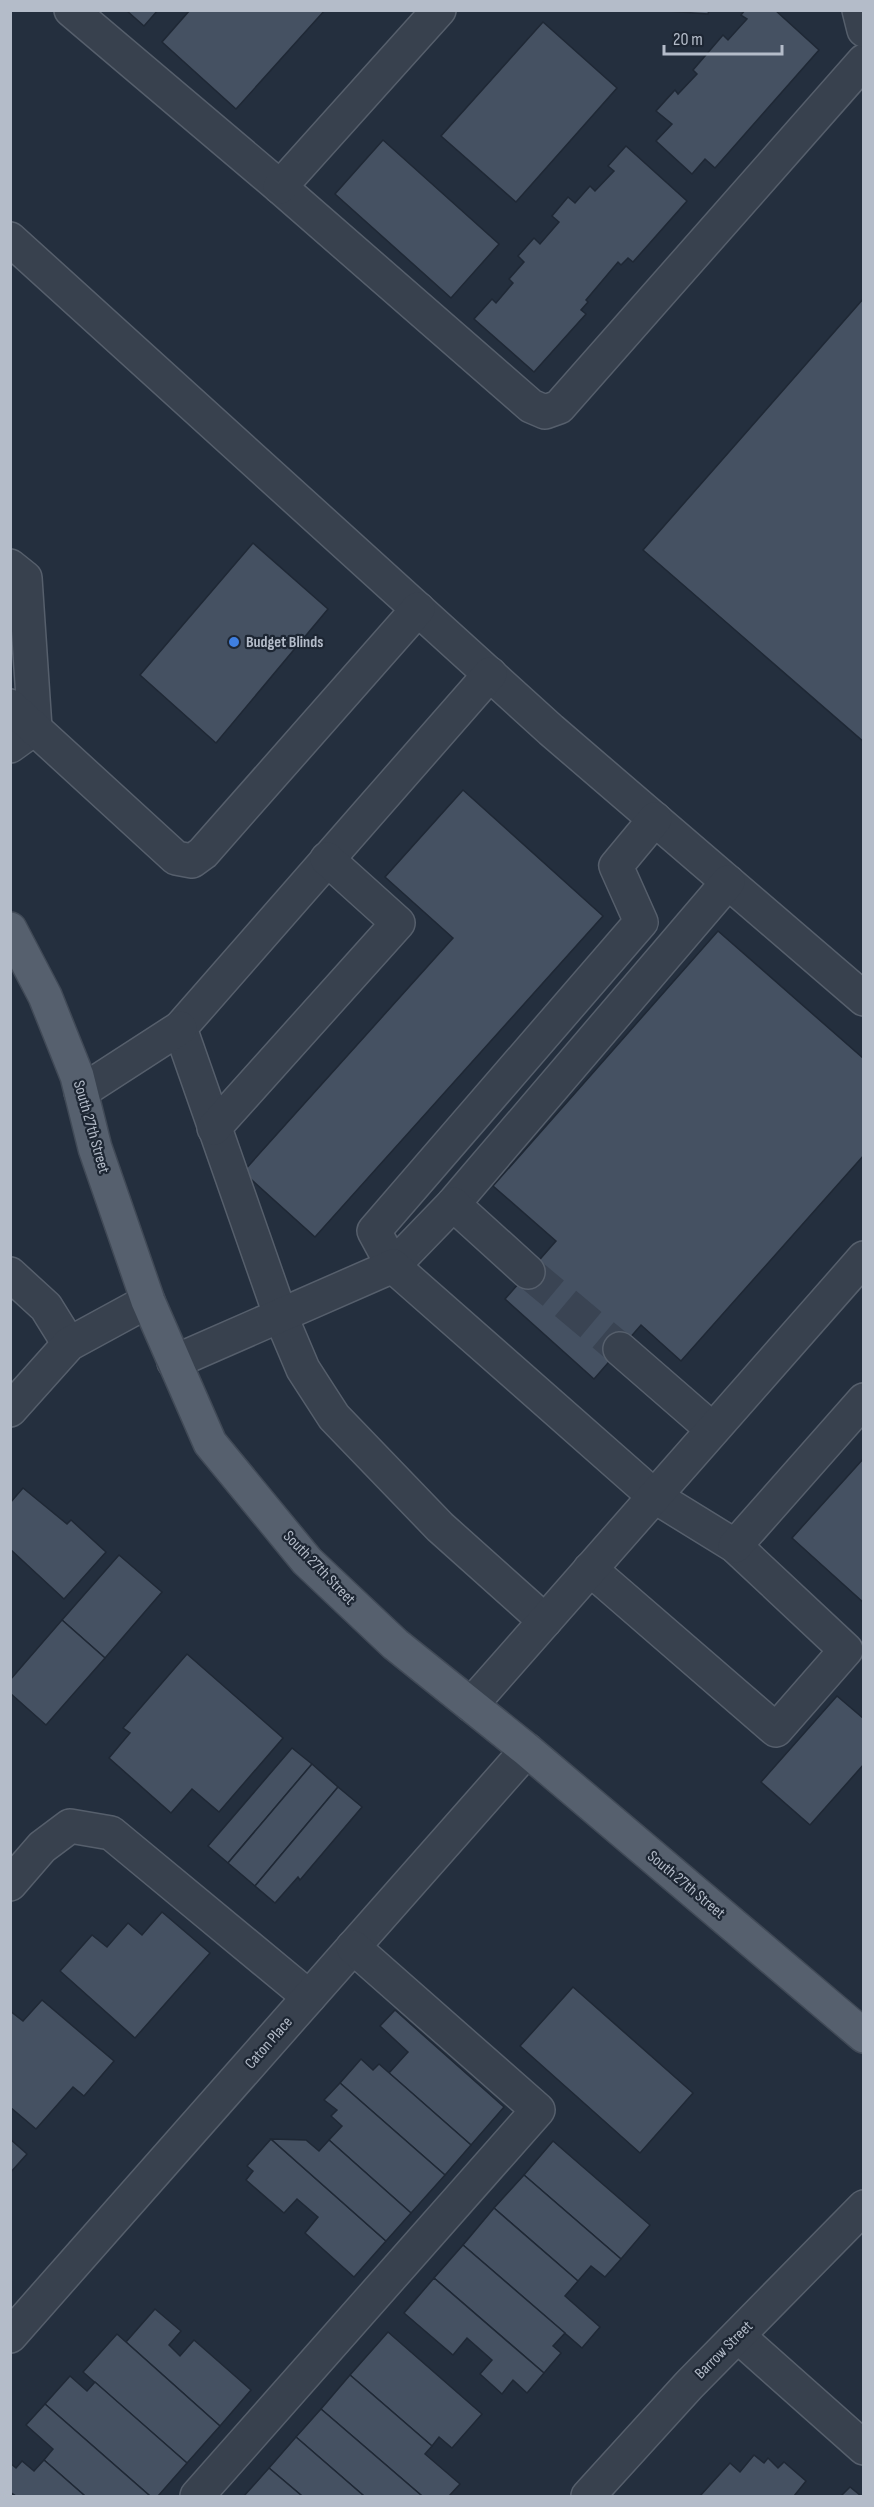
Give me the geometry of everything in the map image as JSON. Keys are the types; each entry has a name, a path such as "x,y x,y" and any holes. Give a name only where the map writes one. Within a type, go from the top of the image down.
{"main road":[{"name":"South 27th Street","path":"10,929 45,996 81,1092 95,1148 148,1301 210,1443 307,1561 394,1644 527,1750 864,2036"}],"street":[{"path":"71,10 280,187 531,406 545,411 559,407 864,61"},
{"path":"280,187 439,10"},
{"path":"859,10 864,30"},
{"path":"10,239 490,674 864,999"},
{"path":"10,566 25,578 23,737"},
{"path":"10,706 23,737 176,858 192,861 203,853 418,609"},
{"path":"81,1092 180,1028 490,674"},
{"path":"590,1569 776,1730 846,1650 735,1546 654,1496 393,1266 374,1231 641,922 616,866 655,819"},
{"path":"214,1128 398,923 327,859"},
{"path":"174,1362 393,1266 453,1204 728,882"},
{"path":"180,1028 281,1317 303,1369 334,1417 440,1527 545,1620"},
{"path":"453,1204 528,1272"},
{"path":"471,1705 864,1258"},
{"path":"10,1274 46,1306 69,1344"},
{"path":"10,1410 69,1344 148,1301"},
{"path":"620,1349 712,1429"},
{"path":"735,1546 864,1400"},
{"name":"Caton Place","path":"10,2336 527,1750"},
{"path":"10,1884 42,1847 70,1826 111,1833 309,1997"},
{"path":"197,2496 538,2110 353,1947"},
{"name":"Barrow Street","path":"588,2496 689,2385 864,2207"},
{"path":"738,2336 864,2448"}],"building":[{"path":"126,10 158,10 144,26"},
{"path":"190,10 325,10 236,109 162,42"},
{"path":"652,10 709,10 708,14"},
{"path":"745,10 775,10 819,50 715,168 705,159 692,174 656,141 672,124 656,111 675,90 678,94 697,74 693,70 723,35 728,40 747,19 741,15"},
{"path":"543,22 617,88 516,202 441,136"},
{"path":"383,140 499,244 451,298 335,194"},
{"path":"626,146 687,201 633,262 628,258 621,265 618,262 586,300 588,302 581,310 586,314 534,372 474,319 492,299 496,303 513,283 509,279 524,262 518,256 534,238 540,244 559,222 552,216 568,197 575,203 590,186 595,191 614,171 608,166"},
{"path":"864,298 864,742 643,550"},
{"name":"Budget Blinds","path":"253,543 328,609 216,743 140,675"},
{"path":"463,790 603,916 315,1237 243,1172 453,938 385,877"},
{"path":"718,931 864,1059 864,1155 681,1361 641,1325 594,1379 505,1299 556,1241 493,1186"},
{"path":"864,1458 864,1603 792,1538"},
{"path":"23,1488 67,1524 71,1520 106,1552 64,1599 10,1549 10,1503"},
{"path":"119,1555 162,1592 105,1658 62,1620"},
{"path":"62,1620 105,1658 46,1725 10,1693 10,1680"},
{"path":"187,1654 283,1738 219,1812 192,1789 171,1813 109,1758 130,1733 123,1728"},
{"path":"837,1696 864,1719 864,1764 810,1825 761,1782"},
{"path":"292,1748 312,1764 228,1863 208,1846"},
{"path":"312,1764 338,1787 255,1886 228,1863"},
{"path":"338,1787 362,1807 300,1880 298,1877 275,1903 255,1886"},
{"path":"162,1912 210,1953 135,2038 60,1971 92,1935 107,1947 128,1923 142,1935"},
{"path":"573,1987 693,2093 640,2153 520,2046"},
{"path":"42,2000 114,2061 84,2096 73,2087 36,2129 10,2107 10,2011 23,2021"},
{"path":"395,2010 504,2107 471,2145 389,2073 408,2052 380,2026"},
{"path":"361,2059 373,2070 379,2064 471,2145 445,2175 340,2083"},
{"path":"340,2083 445,2175 411,2213 329,2140 342,2126 331,2116 337,2110 324,2100"},
{"path":"10,2139 27,2154 10,2173"},
{"path":"271,2139 386,2241 354,2277 305,2233 318,2217 297,2199 284,2213 246,2180 253,2171 247,2166"},
{"path":"271,2139 306,2140 319,2151 329,2140 411,2213 386,2241"},
{"path":"553,2141 650,2225 621,2259 524,2175"},
{"path":"524,2175 621,2259 605,2277 591,2266 578,2281 494,2208"},
{"path":"494,2208 578,2281 565,2296 600,2327 582,2348 463,2245"},
{"path":"463,2245 565,2333 553,2346 561,2353 544,2373 434,2278"},
{"path":"434,2278 544,2373 527,2393 513,2380 502,2394 480,2374 492,2360 467,2338 453,2355 404,2313"},
{"path":"155,2309 181,2331 169,2345 180,2356 194,2340 251,2390 220,2426 126,2342"},
{"path":"388,2332 482,2414 452,2448 439,2437 432,2446 350,2375"},
{"path":"117,2334 220,2426 187,2463 83,2372"},
{"path":"350,2375 432,2446 425,2454 460,2484 449,2496 422,2496 321,2409"},
{"path":"70,2376 87,2391 95,2382 187,2463 158,2496 150,2496 45,2404"},
{"path":"45,2404 150,2496 85,2496 44,2460 53,2449 26,2425"},
{"path":"321,2409 422,2496 364,2496 296,2437"},
{"path":"296,2437 364,2496 302,2496 269,2468"},
{"path":"754,2455 764,2463 768,2458 778,2468 784,2462 806,2481 794,2496 700,2496 730,2463 740,2472"},
{"path":"44,2460 85,2496 16,2496 10,2492 10,2463 16,2468 22,2461 34,2471"},
{"path":"269,2468 302,2496 244,2496"},
{"path":"850,2487 861,2496 841,2496"}],"tunnel":[{"path":"528,1272 620,1349"}],"place":[{"name":"Budget Blinds","path":"234,642"}]}
